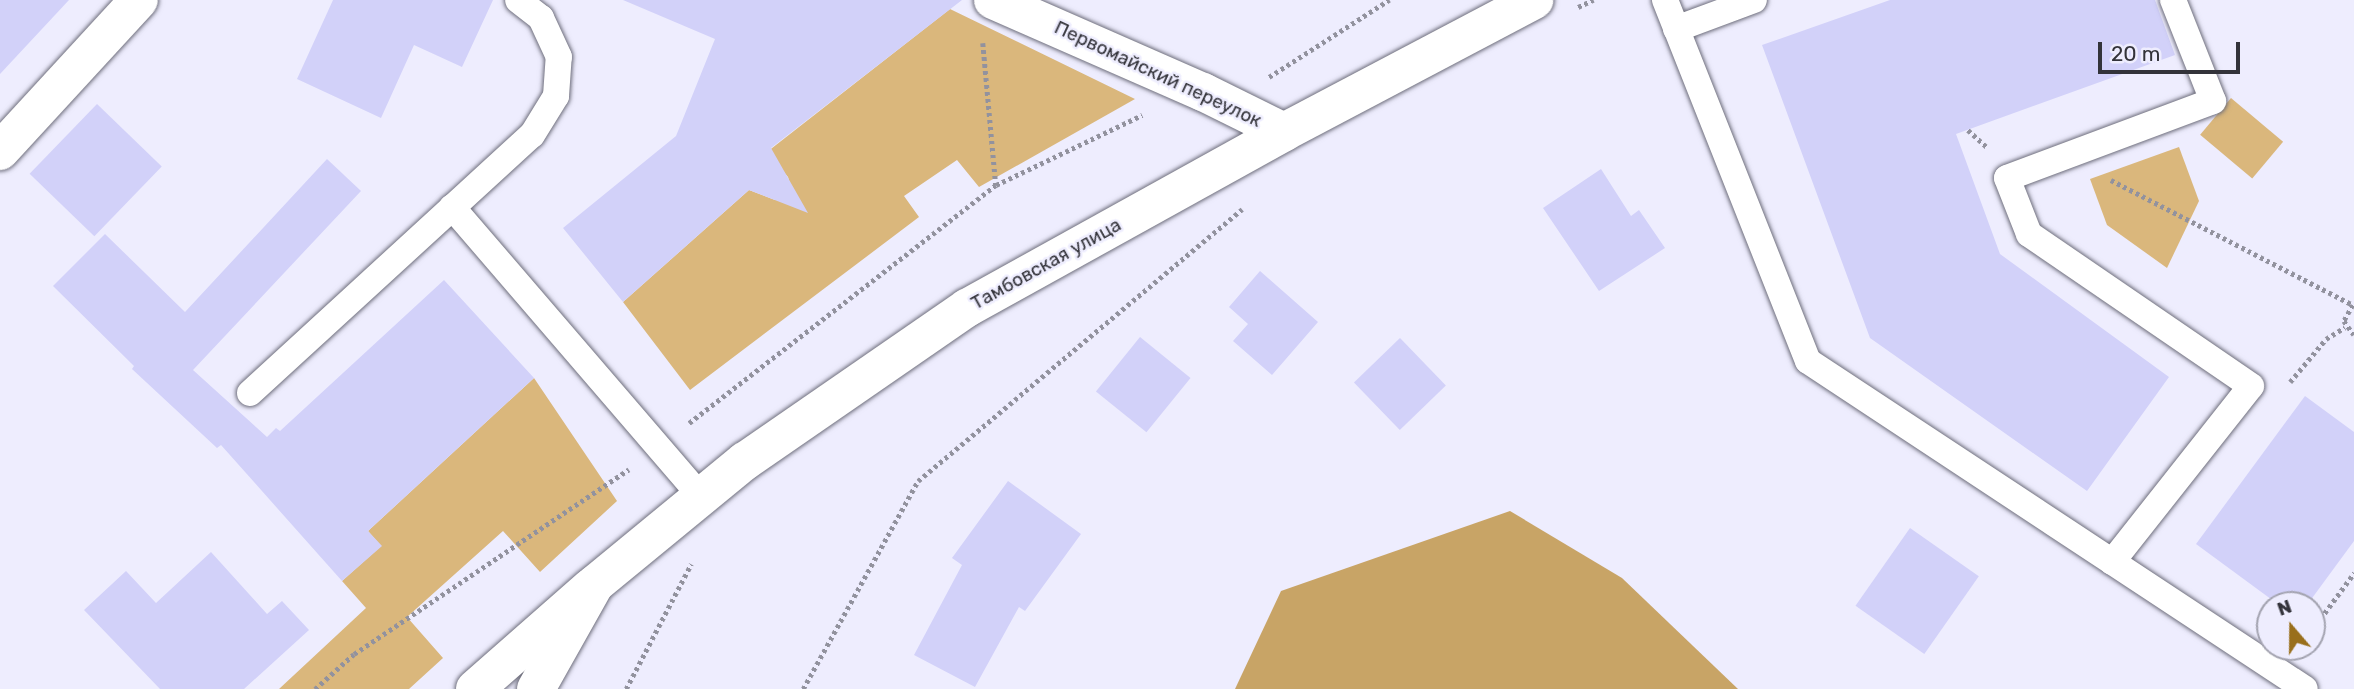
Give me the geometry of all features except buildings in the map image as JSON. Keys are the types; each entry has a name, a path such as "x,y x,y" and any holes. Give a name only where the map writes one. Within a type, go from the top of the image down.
{"main road":[{"path":"0,151 139,0"},
{"name":"Первомайский переулок","path":"993,0 1203,92 1284,132"},
{"name":"Тамбовская улица","path":"475,689 595,584 745,461 967,308 1284,132 1534,0"},
{"path":"536,689 595,584"}],"lane":[{"path":"250,393 532,135 556,96 559,57 541,18 518,0"},
{"path":"1665,0 1808,361 2305,689"},
{"path":"1676,29 1754,0"},
{"path":"2112,562 2251,386 2029,234 2007,178 2213,101 2173,0"},
{"path":"453,207 701,498"}],"path":[{"path":"1268,78 1389,0"},
{"path":"983,36 996,185"},
{"path":"314,689 354,654 658,447 996,185 1149,112"},
{"path":"2066,157 2354,305 2344,321 2354,335"},
{"path":"803,689 918,481 1248,204"},
{"path":"626,689 695,557"},
{"path":"2326,611 2354,573"}],"shaded area":[{"path":"950,9 1135,99 979,187 957,160 904,196 919,217 690,390 623,302 749,190 775,200 791,187 788,177 767,152"},
{"path":"2231,98 2283,142 2252,178 2200,135"},
{"path":"2179,147 2199,201 2167,268 2107,225 2090,179"},
{"path":"534,378 617,501 540,572 503,531 407,617 443,658 409,689 279,689 366,608 342,581 381,546 368,531"},
{"path":"1510,511 1622,578 1738,689 1235,689 1281,591"}]}
